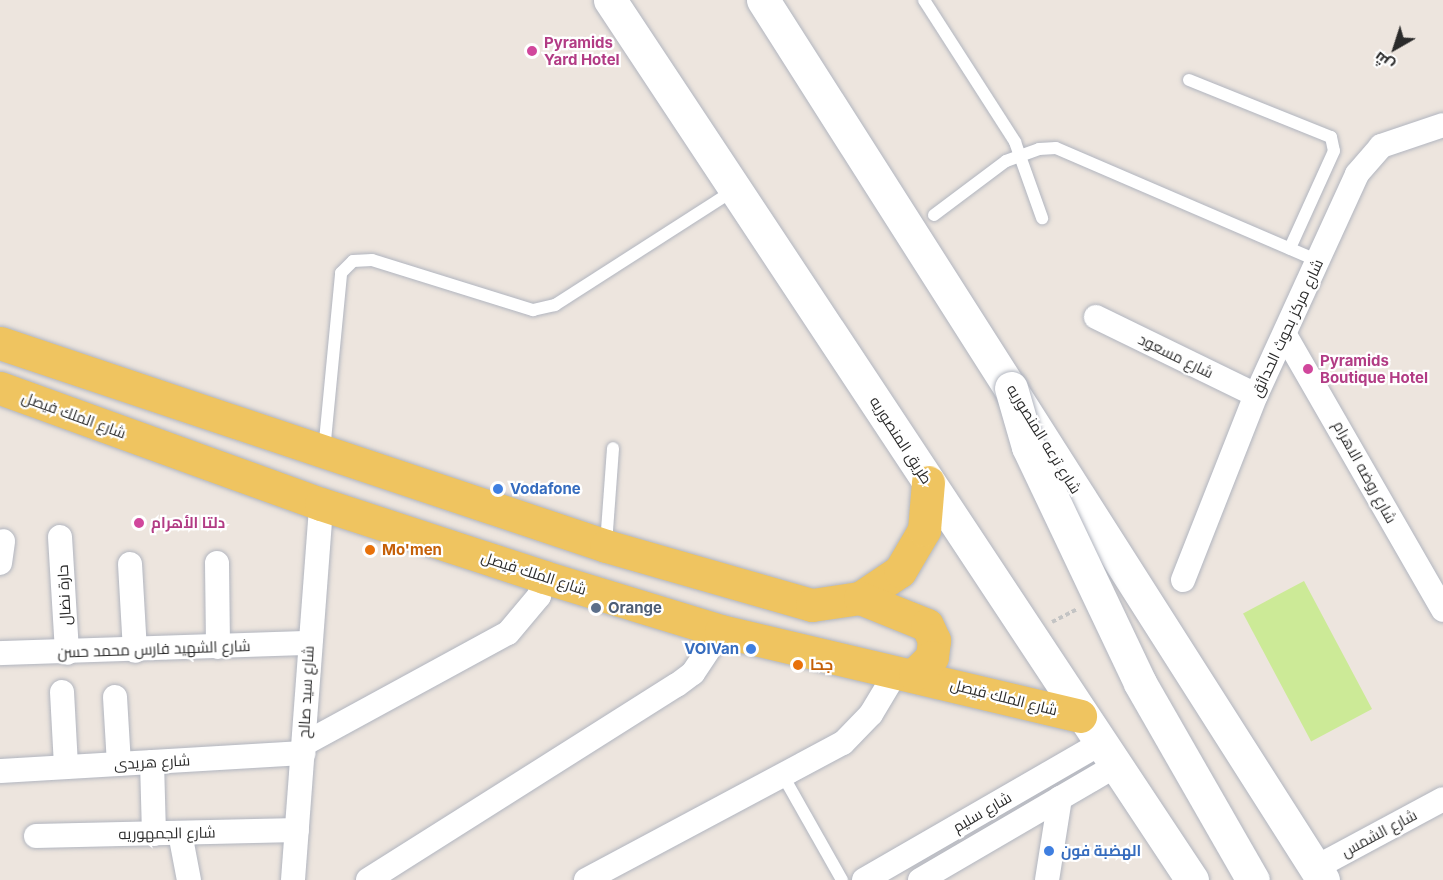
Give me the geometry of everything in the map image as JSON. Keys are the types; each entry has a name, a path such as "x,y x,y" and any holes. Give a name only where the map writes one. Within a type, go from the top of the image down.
{"main road":[{"name":"طريق المنصوريه","path":"610,0 736,188 1080,716 1108,755 1181,875"},
{"name":"شارع ترعه المنصوريه","path":"763,0 1319,874"},
{"path":"0,343 606,546 812,605 860,598 882,586 914,552 929,506 928,482"},
{"name":"شارع الملك فيصل","path":"0,388 321,504 544,577 721,631 906,671 1080,716"},
{"path":"1011,388 1028,447 1140,683 1253,880"},
{"path":"860,598 927,625 934,640 932,657 906,671"}],"street":[{"name":"شارع مركز بحوث الحدائق","path":"1183,580 1256,395 1365,161 1381,146 1443,125"},
{"name":"شارع مسعود","path":"1096,317 1256,395"},
{"name":"شارع روضه الاهرام","path":"1285,335 1443,610"},
{"name":"شارع سيد صالح","path":"293,880 304,748 308,643 321,504"},
{"name":"حارة نضال","path":"60,537 67,653"},
{"path":"217,563 218,647"},
{"path":"130,564 135,651"},
{"path":"304,748 508,633 539,596 544,577"},
{"path":"368,880 677,685 693,673 721,631"},
{"name":"شارع الشهيد فارس محمد حسن","path":"0,653 135,651 308,643"},
{"path":"597,878 843,742 871,714 906,671"},
{"path":"62,692 66,767"},
{"path":"115,697 119,764"},
{"name":"شارع هريدى","path":"0,771 152,762 304,748"},
{"name":"شارع سليم","path":"920,880 1060,798 1108,755"},
{"name":"شارع سليم","path":"864,880 1108,755"},
{"path":"152,762 154,834"},
{"path":"1047,880 1060,798"},
{"name":"شارع الشمس","path":"1319,874 1443,799"},
{"name":"شارع الجمهوريه","path":"36,836 297,830"},
{"path":"180,833 189,880"}],"lane":[{"path":"924,0 1022,154 1042,218"},
{"path":"1190,80 1331,137 1334,151 1290,248"},
{"path":"934,214 1022,154 1056,148 1084,156 1318,261"},
{"path":"324,452 341,273 353,261 372,260 533,310 555,305 736,188"},
{"path":"606,546 613,448"},
{"path":"782,774 842,880"}],"green space":[{"path":"1304,581 1372,709 1311,741 1243,613"}],"place":[{"name":"Pyramids Yard Hotel","path":"532,51"},
{"name":"Pyramids Boutique Hotel","path":"1308,369"},
{"name":"Vodafone","path":"498,489"},
{"name":"دلتا الأهرام","path":"139,523"},
{"name":"Mo'men","path":"370,550"},
{"name":"Orange","path":"596,608"},
{"name":"VOIVan","path":"751,649"},
{"name":"جحا","path":"798,665"},
{"name":"الهضبة فون","path":"1049,851"}]}
